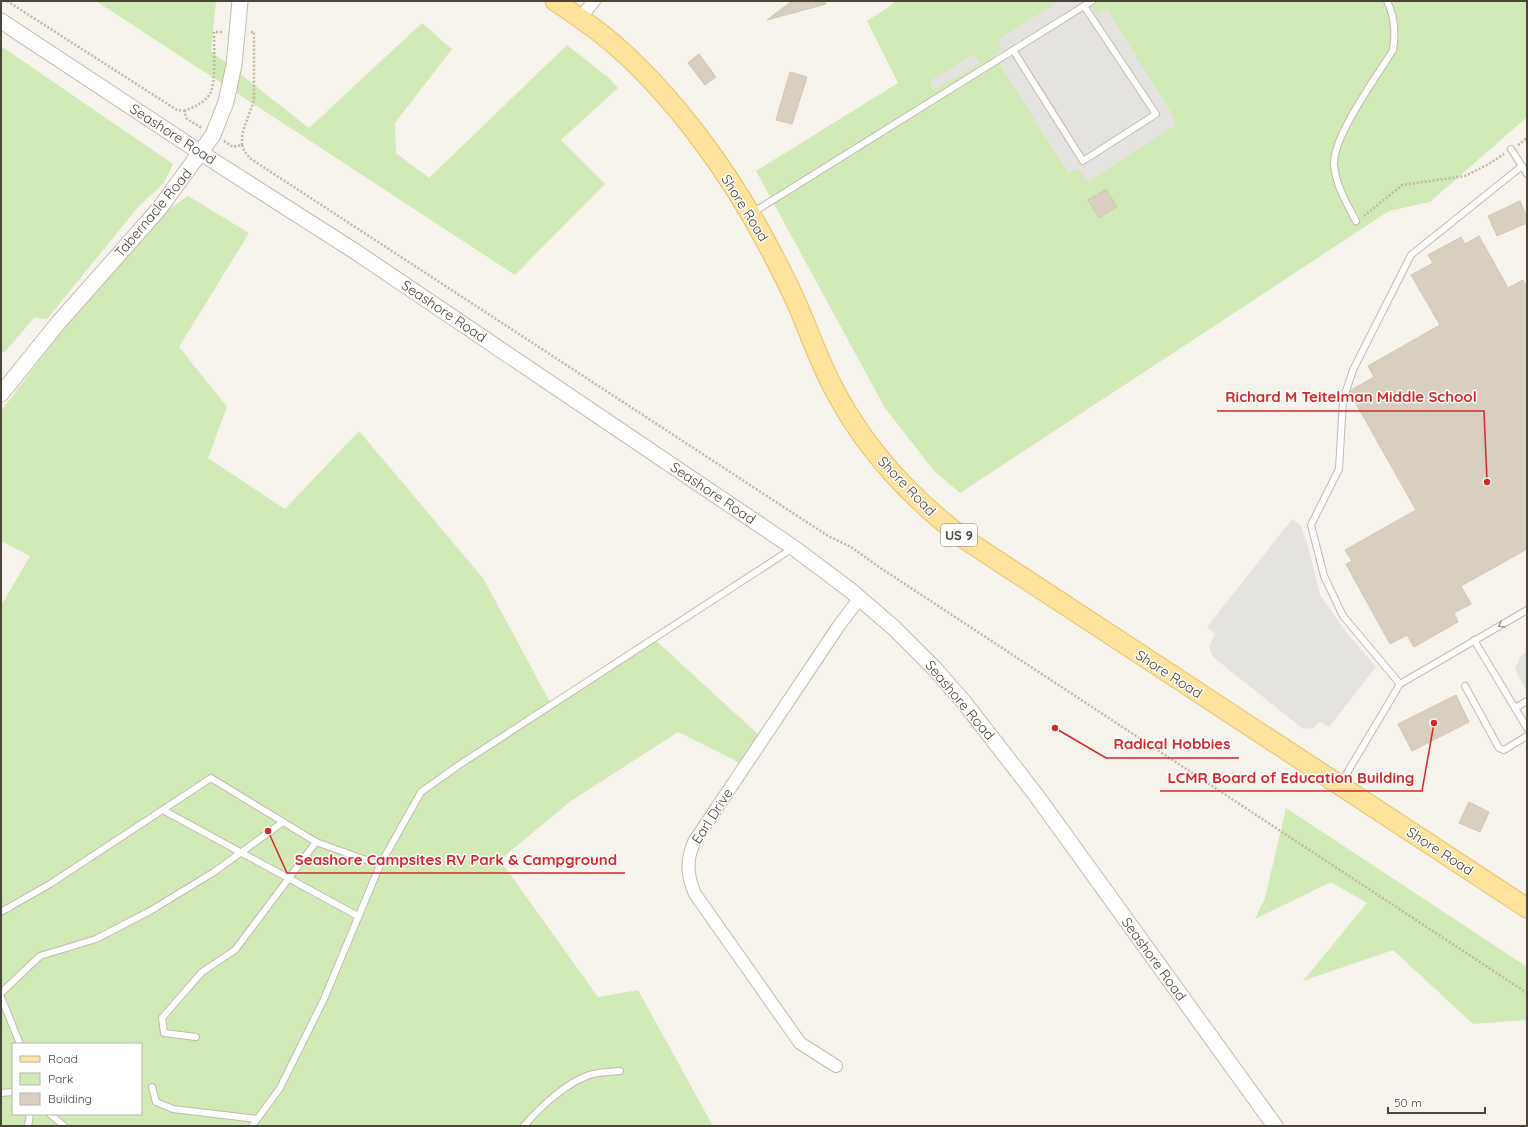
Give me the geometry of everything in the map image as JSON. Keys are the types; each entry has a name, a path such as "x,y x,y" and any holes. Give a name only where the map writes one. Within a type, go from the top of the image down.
{"main road":[{"name":"Shore Road","path":"555,1 616,46 655,85 710,153 750,214 784,277 822,365 856,426 879,458 921,503 966,540 1527,908"}],"street":[{"name":"Tabernacle Road","path":"1,394 59,322 159,209 213,135 226,102 234,65 240,1"},
{"path":"580,18 594,1"},
{"name":"Seashore Road","path":"1,21 201,153 356,252 794,548 860,598 894,628 935,669 1004,753 1275,1126"},
{"name":"Earl Drive","path":"836,1066 800,1043 695,894 690,881 688,868 689,855 694,842 840,624 860,598"}],"lane":[{"path":"750,214 1092,1"},
{"path":"1356,221 1342,195 1334,164 1338,143 1393,50 1395,36 1393,14 1387,1"},
{"path":"1013,50 1083,161 1156,114 1084,6"},
{"path":"1511,149 1527,174"},
{"path":"1400,684 1343,616 1324,576 1311,525 1339,469 1343,400 1353,370 1410,255 1522,166"},
{"path":"252,1126 280,1088 324,999 380,865 421,792 459,764 794,548"},
{"path":"1339,785 1400,684 1527,610"},
{"path":"1474,640 1527,728"},
{"path":"1465,686 1499,748 1504,750 1527,736"},
{"path":"1515,708 1527,701"},
{"path":"1,912 50,884 211,778 316,842 380,865"},
{"path":"163,810 358,916"},
{"path":"1,993 40,956 96,939 150,911 214,872 283,822"},
{"path":"196,1037 164,1033 162,1018 202,972 235,950 316,842"},
{"path":"1,997 20,1043"},
{"path":"524,1126 535,1112 554,1096 574,1083 592,1074 620,1071"},
{"path":"152,1087 156,1102 173,1109 257,1119"},
{"path":"1,1093 12,1092"},
{"path":"28,1126 30,1115"},
{"path":"51,1115 64,1126"}],"path":[{"path":"7,1 177,110 184,111 203,102 211,93 214,32 254,32 254,98 252,109 242,132 242,145 244,151 251,159 828,536 851,547 892,576 1527,993"},
{"path":"184,111 187,119"},
{"path":"1356,221 1402,185 1465,176 1487,166 1527,138"},
{"path":"233,147 242,145"}],"green space":[{"path":"96,1 216,1 211,51 309,128 422,23 452,49 395,123 396,153 429,178 567,45 609,78 618,88 561,140 605,184 515,275"},
{"path":"897,1 1527,1 1527,117 1430,202 1389,211 960,493 935,472 885,408 756,171 898,83 867,21"},
{"path":"1,46 173,164 164,183 138,207 47,319 34,318 4,353 1,351"},
{"path":"188,196 249,233 179,347 227,407 208,458 285,509 359,431 483,578 551,704 651,636 762,738 744,765 678,732 571,801 500,860 598,997 638,990 713,1126 1,1126 1,606 30,556 1,541 1,411 58,336 157,217"},
{"path":"1286,808 1527,967 1527,1020 1473,1024 1393,950 1303,981 1367,903 1331,882 1255,919 1265,898"}],"shaded area":[{"path":"1059,1 1088,1 1097,15 1107,9 1175,119 1175,126 1087,182 1079,169 1068,173 1001,66 996,54 933,90 930,81 974,54 980,63 1002,50 998,40"},
{"path":"1292,519 1300,525 1308,546 1320,595 1344,629 1376,667 1329,727 1320,722 1313,728 1303,729 1213,657 1209,647 1215,634 1207,627"},
{"path":"1527,651 1527,693 1515,669 1520,657"}],"building":[{"path":"792,1 825,1 826,4 767,20"},
{"path":"699,54 716,77 705,85 688,63"},
{"path":"790,72 807,77 792,124 776,120"},
{"path":"1106,189 1117,207 1099,218 1088,200"},
{"path":"1520,201 1527,217 1527,223 1497,236 1488,216"},
{"path":"1479,236 1508,288 1523,280 1527,287 1527,549 1461,586 1471,604 1454,613 1458,622 1414,647 1407,635 1390,644 1346,564 1352,561 1345,550 1416,510 1350,393 1351,390 1374,377 1368,366 1440,325 1411,275 1433,263 1428,255 1461,237 1465,244"},
{"path":"1456,695 1469,722 1412,751 1398,724"},
{"path":"1469,802 1489,812 1480,832 1459,823"}],"place":[{"name":"Richard M Teitelman Middle School","path":"1487,482"},
{"name":"LCMR Board of Education Building","path":"1434,723"},
{"name":"Radical Hobbies","path":"1055,728"},
{"name":"Seashore Campsites RV Park & Campground","path":"268,831"}]}
